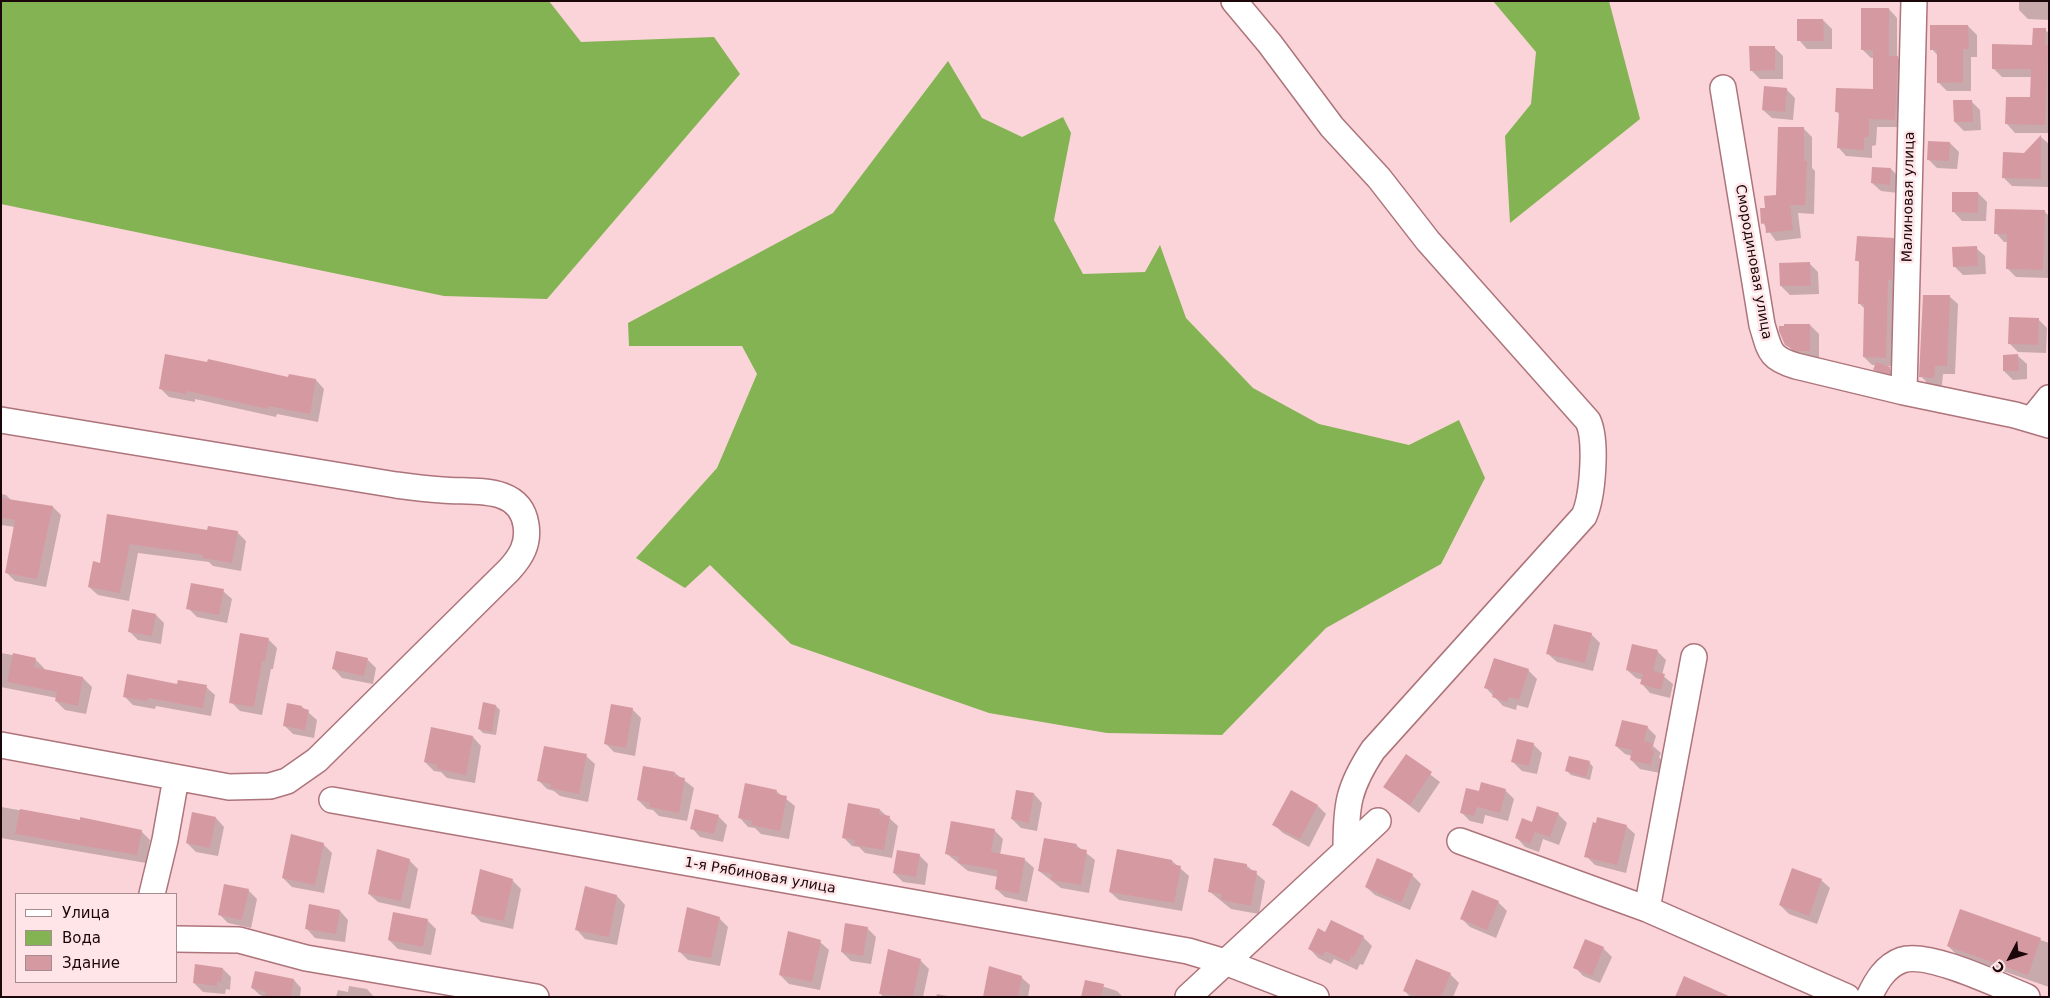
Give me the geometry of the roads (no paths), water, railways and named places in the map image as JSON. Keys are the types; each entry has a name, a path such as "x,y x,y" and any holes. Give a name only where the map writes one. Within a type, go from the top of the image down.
{"street":[{"path":"1234,1 1270,44 1326,120 1379,178 1428,241 1588,421 1594,437 1589,498 1584,516 1373,750 1354,781 1348,796 1346,850"},
{"name":"Малиновая улица","path":"1904,392 1914,1"},
{"name":"Смородиновая улица","path":"1723,88 1762,325 1770,352 1781,362 2040,422"},
{"path":"2040,422 2049,398"},
{"path":"1,420 396,485 443,490 490,491 503,496 520,508 527,528 522,555 509,570 303,772 287,782 270,786 229,787 1,745"},
{"path":"1648,910 1694,657"},
{"path":"152,893 165,840 176,778"},
{"name":"1-я Рябиновая улица","path":"332,800 1188,951 1225,962 1316,997"},
{"path":"1188,997 1378,820"},
{"path":"1460,841 1648,910 1847,997"},
{"path":"178,939 239,940 306,958 536,997"},
{"path":"1869,997 1879,978 1886,970 1896,962 1911,958 1946,965 2027,997"}],"water":[{"path":"1,1 549,1 581,42 714,37 740,74 547,299 444,296 1,204"},
{"path":"1493,1 1609,1 1640,119 1510,223 1505,136 1531,104 1536,52"},
{"path":"948,61 982,118 1022,137 1063,117 1071,133 1054,220 1083,274 1145,272 1160,245 1186,318 1253,388 1319,424 1409,445 1459,420 1485,478 1441,564 1326,628 1222,735 1107,733 989,713 791,644 710,565 685,588 636,558 717,468 757,374 742,346 629,346 628,323 833,213"}]}
